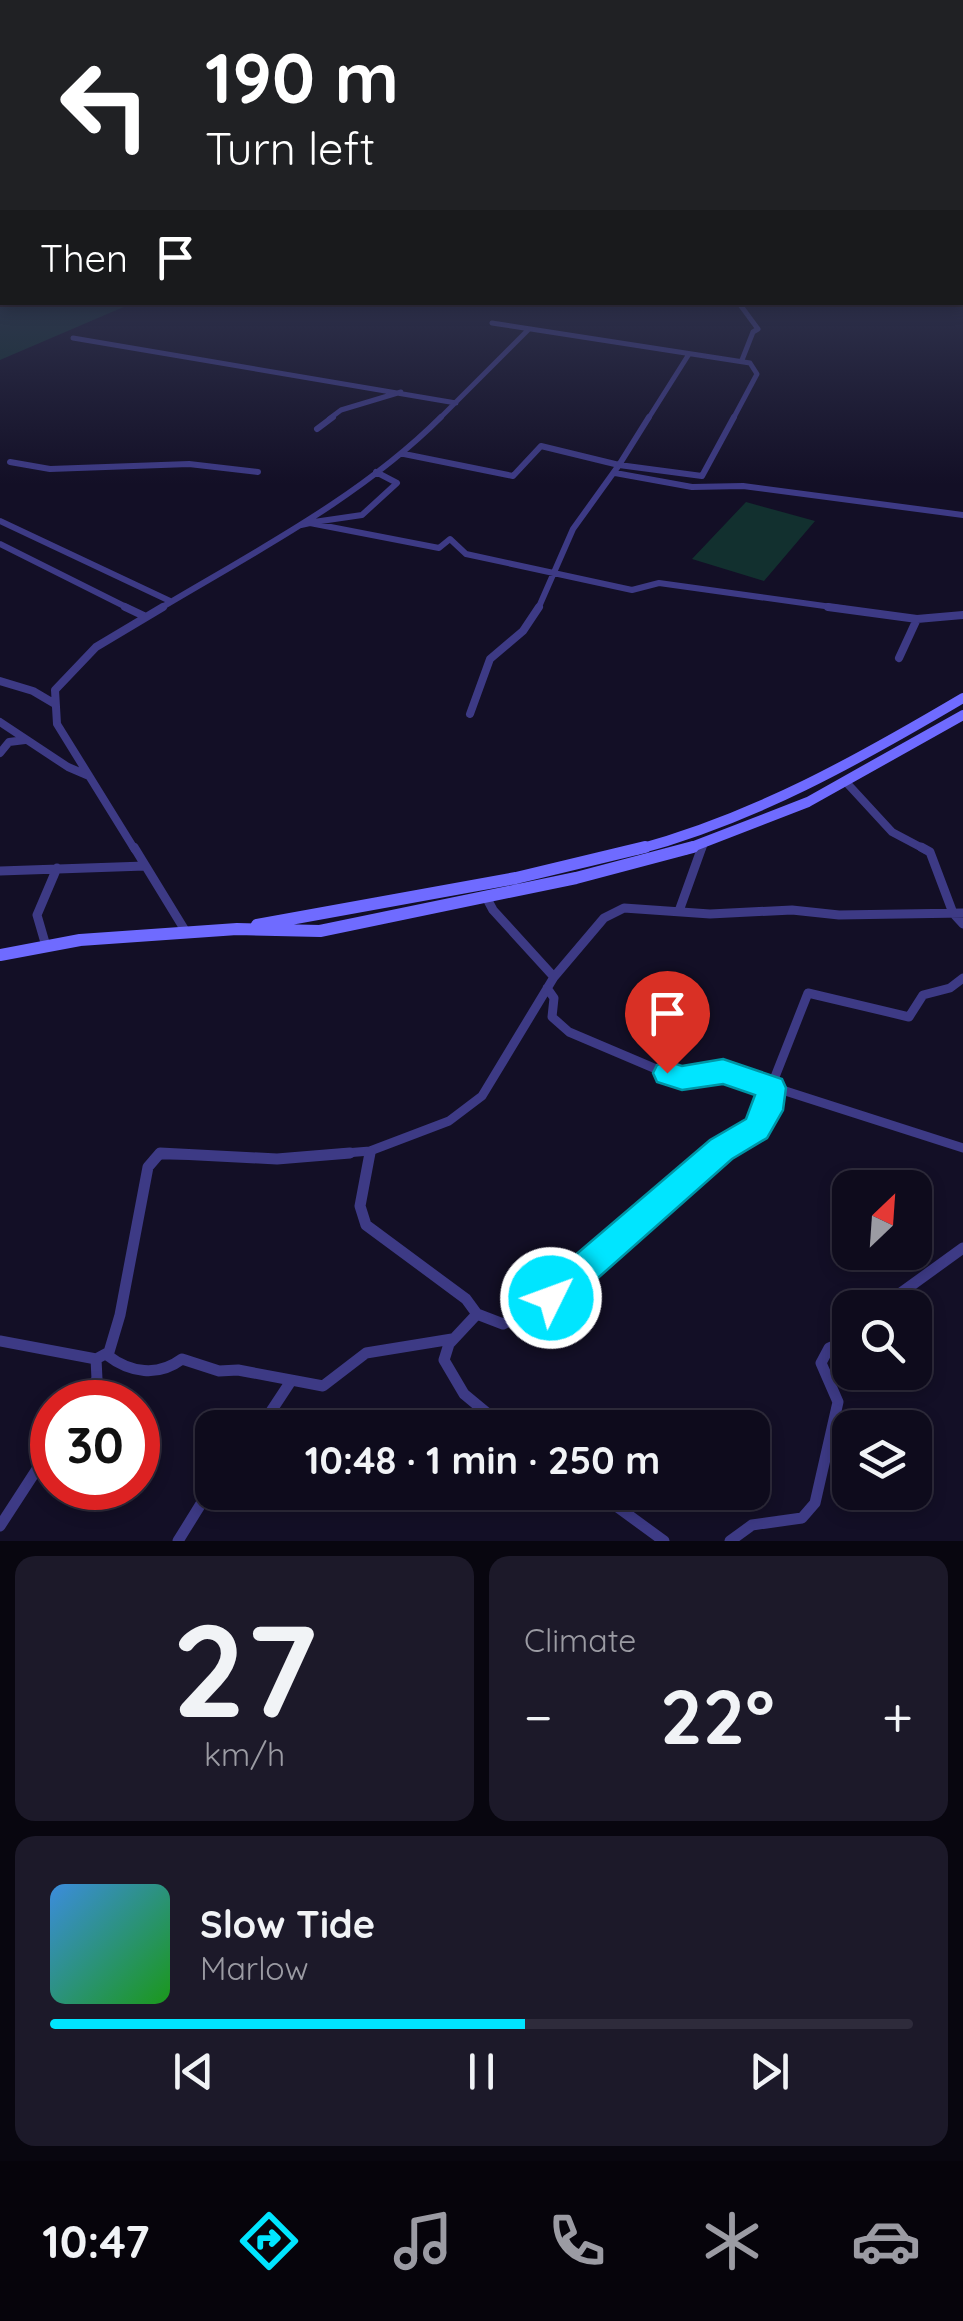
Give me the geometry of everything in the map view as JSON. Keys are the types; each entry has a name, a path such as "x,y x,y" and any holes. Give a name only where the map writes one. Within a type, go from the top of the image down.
{"main road":[{"path":"236,929 553,870 671,841 777,801 856,762 963,698"},
{"path":"0,955 80,940 186,932 320,931 576,878 704,843 808,802 963,714"}],"street":[{"path":"85,340 406,391 456,403"},
{"path":"186,932 57,724 54,690 96,648 296,526 404,454 518,340"},
{"path":"595,340 742,360 750,363 757,374 702,476 617,469"},
{"path":"742,360 750,340"},
{"path":"470,714 490,660 523,631 555,574 573,529 617,469 690,354"},
{"path":"317,429 341,410 406,391"},
{"path":"404,454 514,476 541,446 692,487 743,486 963,515"},
{"path":"10,462 52,470 122,466 225,467 258,472"},
{"path":"296,526 362,515 397,483 376,472"},
{"path":"0,520 170,601"},
{"path":"310,523 428,547 439,548 450,539 466,554 632,590 659,583 917,619 963,615"},
{"path":"0,544 144,616"},
{"path":"900,658 917,619"},
{"path":"0,681 33,691 56,704"},
{"path":"0,722 68,767 90,776"},
{"path":"0,753 9,742 25,740"},
{"path":"845,781 892,832 930,852 963,924"},
{"path":"679,911 704,843"},
{"path":"0,872 144,866"},
{"path":"46,946 38,918 44,892 57,868"},
{"path":"486,897 492,910 554,976"},
{"path":"97,1380 101,1357 120,1315 148,1166 156,1155 173,1152 277,1159 370,1151 448,1121 482,1096 554,976 612,912 624,908 710,914 792,910 839,915 958,913"},
{"path":"370,1151 360,1218 466,1299 477,1314 492,1322 513,1322 551,1298 721,1150 756,1128 768,1110 771,1088 808,993 909,1016 923,995 950,988 963,978"},
{"path":"547,988 554,998 554,1020 578,1036 675,1077 723,1071 963,1148"},
{"path":"905,1290 963,1248"},
{"path":"477,1314 453,1339 444,1357 448,1372 483,1410"},
{"path":"0,1341 101,1357 125,1369 166,1370 182,1359 218,1371 238,1370 322,1386 366,1354 453,1339"},
{"path":"832,1347 821,1363 832,1388"},
{"path":"271,1410 290,1381"},
{"path":"730,1541 737,1530 809,1514 815,1503 838,1402 833,1390"},
{"path":"0,1526 30,1480"},
{"path":"178,1541 197,1510"},
{"path":"622,1510 664,1541"}],"green space":[{"path":"0,340 47,340 0,360"},
{"path":"746,502 815,521 764,581 692,559"}],"route":[{"path":"551,1298 721,1150 756,1128 768,1110 771,1088 723,1071 682,1078 667,1073"}]}
